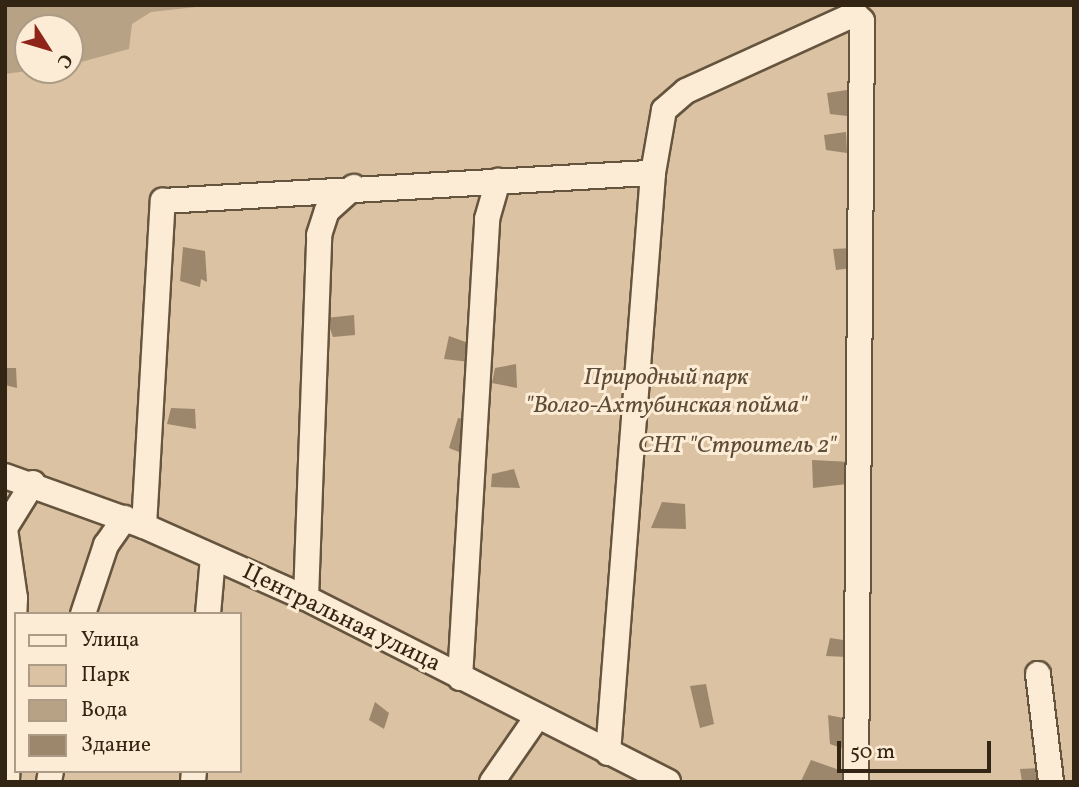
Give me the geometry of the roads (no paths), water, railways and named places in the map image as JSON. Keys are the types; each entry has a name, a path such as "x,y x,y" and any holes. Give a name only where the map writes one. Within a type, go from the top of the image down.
{"street":[{"path":"608,753 653,173 664,110 686,91 855,14 860,16 856,782"},
{"path":"84,612 106,545 135,522 163,201 354,187 653,173"},
{"path":"460,678 487,219 498,181"},
{"path":"306,598 319,235 327,211 354,187"},
{"name":"Центральная улица","path":"5,476 135,522 306,598 668,782"},
{"path":"7,782 6,720 15,598 5,529 33,484"},
{"path":"208,612 213,557"},
{"path":"1038,674 1051,782"},
{"path":"492,782 537,716"}],"water":[{"path":"5,5 214,5 151,12 132,24 129,49 84,61 84,14 14,14 14,73 5,74"}],"park label":[{"name":"Природный парк \"Волго-Ахтубинская пойма\"","path":"666,393"},
{"name":"СНТ \"Строитель 2\"","path":"737,447"}]}
